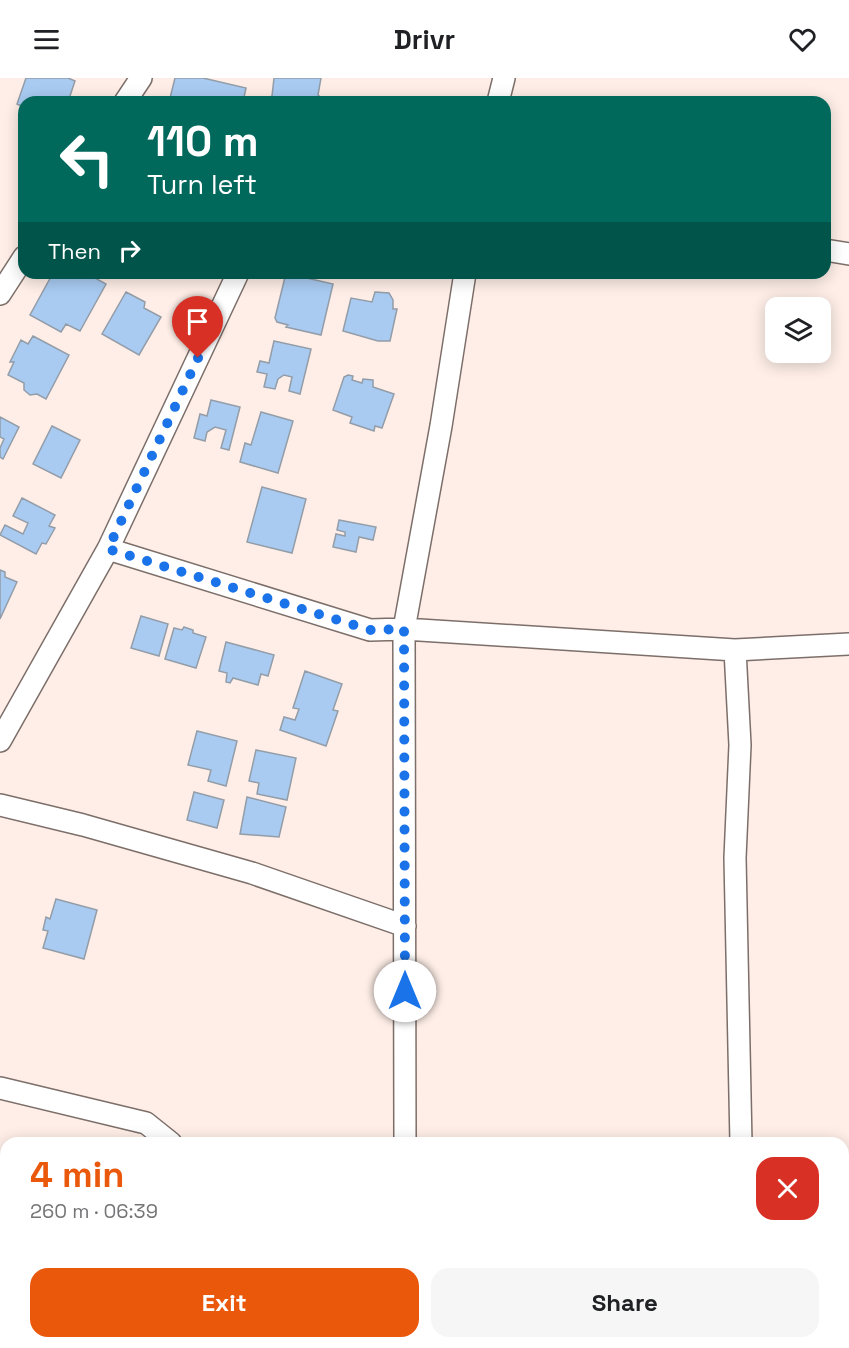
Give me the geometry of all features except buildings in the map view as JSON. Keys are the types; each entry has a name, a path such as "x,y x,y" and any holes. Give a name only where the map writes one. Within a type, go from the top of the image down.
{"street":[{"path":"129,96 141,78"},
{"path":"500,96 504,78"},
{"path":"831,251 849,254"},
{"path":"0,294 18,266"},
{"path":"0,741 108,549 235,279"},
{"path":"405,1137 404,629 441,426 464,279"},
{"path":"108,549 370,630 404,629 735,650 849,644"},
{"path":"735,650 741,745 735,858 741,1137"},
{"path":"0,805 83,825 252,873 405,926"},
{"path":"0,1088 146,1123 164,1137"}],"route":[{"path":"198,358 108,549 370,630 404,629 405,991"}]}
